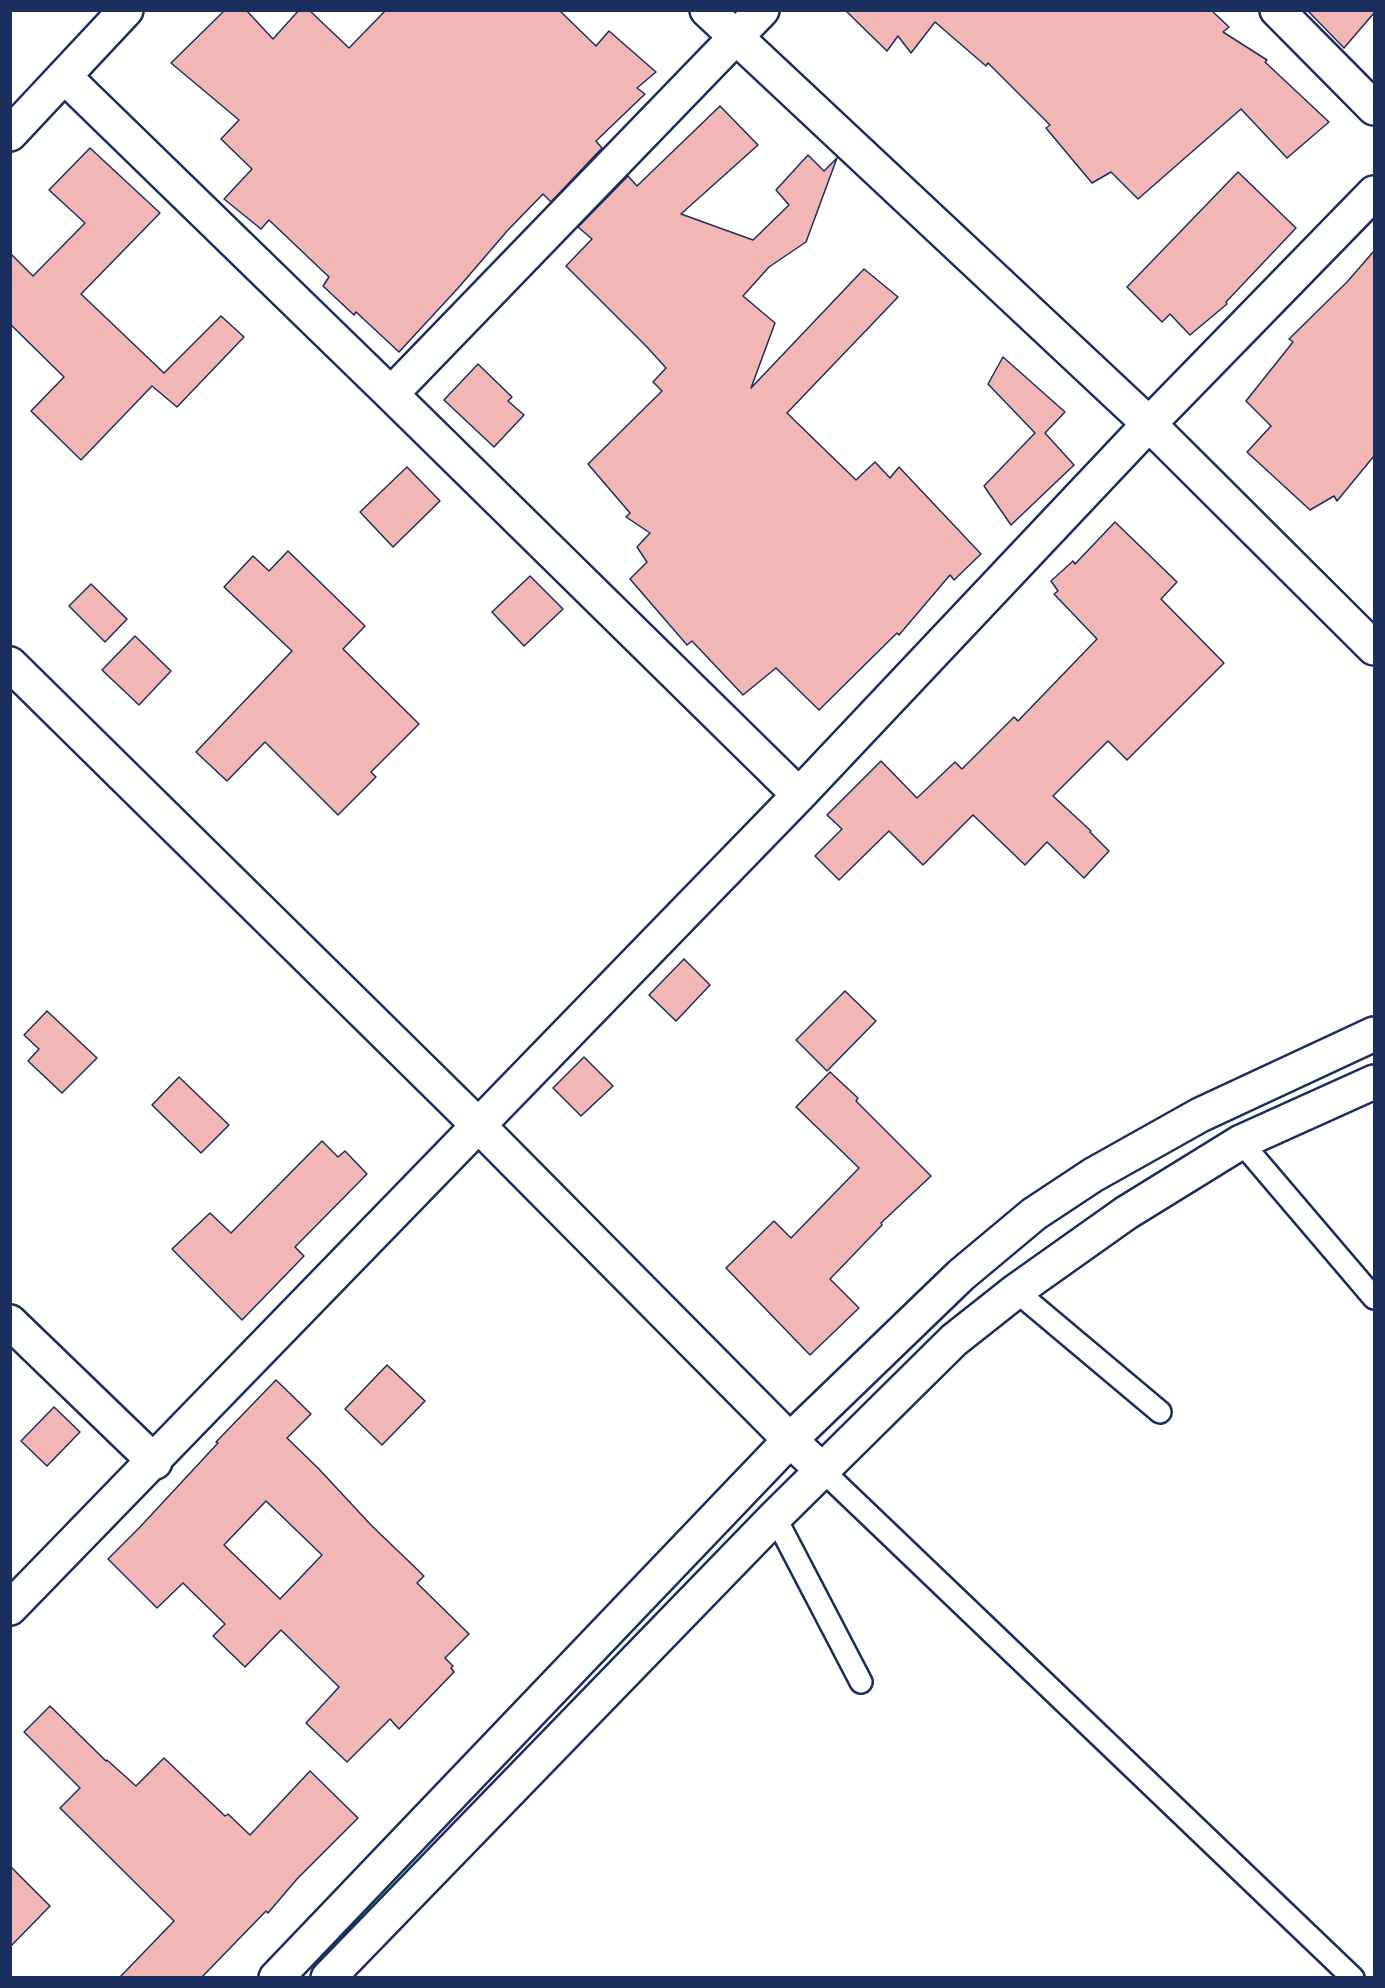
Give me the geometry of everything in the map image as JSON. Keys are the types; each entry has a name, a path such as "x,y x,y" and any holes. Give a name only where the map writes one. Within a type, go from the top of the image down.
{"street":[{"path":"10,134 126,10"},
{"path":"707,10 1149,424 1374,648"},
{"path":"391,394 762,10"},
{"path":"1277,10 1374,108"},
{"path":"65,77 799,795"},
{"path":"10,1608 155,1462 799,795 1149,424 1374,193"},
{"path":"10,664 478,1125 822,1470"},
{"path":"276,1977 790,1440 961,1275 1034,1214 1093,1175 1200,1115 1374,1034"},
{"path":"328,1977 775,1517 954,1340 1016,1291 1126,1213 1242,1142 1374,1082"},
{"path":"10,1322 155,1462"}],"lane":[{"path":"1242,1142 1374,1298"},
{"path":"1016,1291 1160,1412"},
{"path":"822,1470 1353,1977"},
{"path":"775,1517 861,1682"}],"building":[{"path":"225,10 246,10 273,39 299,10 309,10 349,48 386,10 559,10 596,46 609,31 656,72 637,88 645,94 596,141 602,148 551,202 543,194 399,352 356,312 354,315 323,286 329,277 269,220 261,229 224,199 252,169 221,139 239,120 171,63"},
{"path":"845,10 1211,10 1229,27 1223,32 1267,60 1265,62 1329,122 1287,158 1241,109 1138,199 1111,172 1092,183 1046,128 1050,125 988,63 986,66 935,22 911,53 898,36 887,51"},
{"path":"1307,10 1374,10 1374,13 1344,48"},
{"path":"720,106 758,145 681,214 753,240 789,205 776,190 808,155 824,171 837,158 806,242 769,267 743,296 775,323 751,388 864,269 898,297 787,413 856,480 875,462 890,478 899,467 981,554 954,580 950,575 899,635 897,633 819,710 776,668 743,695 692,641 687,645 630,579 647,562 637,547 650,533 626,517 630,513 588,464 662,391 653,382 666,368 566,266 592,239 578,227 628,176 637,186"},
{"path":"90,148 160,213 81,294 164,373 221,316 244,337 177,407 152,386 81,460 31,411 64,377 10,324 10,253 33,276 85,223 49,190"},
{"path":"1238,172 1296,228 1226,302 1227,304 1190,335 1170,314 1162,322 1127,287"},
{"path":"1374,251 1374,456 1337,501 1334,496 1310,510 1247,452 1271,426 1246,401 1293,342 1289,339 1347,282"},
{"path":"1003,357 1065,412 1045,433 1074,465 1011,525 984,486 1035,433 988,384"},
{"path":"478,364 512,397 508,401 524,415 494,447 444,400"},
{"path":"407,467 440,501 393,547 360,512"},
{"path":"1115,522 1177,582 1161,599 1224,663 1127,760 1108,741 1053,796 1109,851 1084,878 1047,842 1025,865 973,815 923,865 889,831 839,880 815,856 842,829 827,815 881,761 917,798 955,762 962,769 1014,717 1018,721 1097,639 1054,594 1058,591 1051,581 1073,561 1075,564"},
{"path":"288,551 365,626 343,649 419,724 371,772 376,777 338,815 265,742 227,781 196,752 292,651 224,587 253,556 269,571"},
{"path":"530,576 563,609 524,646 492,612"},
{"path":"91,584 127,619 105,642 69,606"},
{"path":"135,636 171,671 139,705 102,670"},
{"path":"684,959 710,985 676,1021 649,995"},
{"path":"845,991 876,1021 827,1071 796,1040"},
{"path":"47,1011 97,1058 62,1093 28,1061 39,1049 24,1035"},
{"path":"584,1057 613,1086 581,1116 553,1088"},
{"path":"830,1072 858,1098 856,1101 931,1176 881,1223 882,1225 830,1279 859,1308 810,1355 726,1268 774,1221 791,1238 859,1168 796,1107"},
{"path":"179,1077 229,1125 201,1153 152,1105"},
{"path":"322,1141 338,1157 345,1151 367,1174 295,1247 304,1256 242,1320 172,1249 210,1213 231,1233"},
{"path":"387,1365 425,1401 382,1445 345,1409"},
{"path":"276,1380 311,1414 287,1438 424,1576 417,1583 469,1634 445,1658 453,1666 451,1668 454,1672 399,1729 390,1719 347,1762 306,1723 339,1687 281,1630 245,1667 213,1636 225,1624 183,1583 157,1608 108,1559 218,1443 216,1442","holes":["266,1501 322,1555 280,1599 224,1545"]},
{"path":"54,1407 80,1432 47,1466 21,1441"},
{"path":"50,1706 106,1761 136,1786 164,1758 225,1816 228,1814 250,1835 310,1771 358,1818 297,1879 268,1913 266,1911 202,1977 120,1977 174,1921 60,1808 80,1788 24,1732"},
{"path":"10,1866 50,1906 10,1947"}]}
